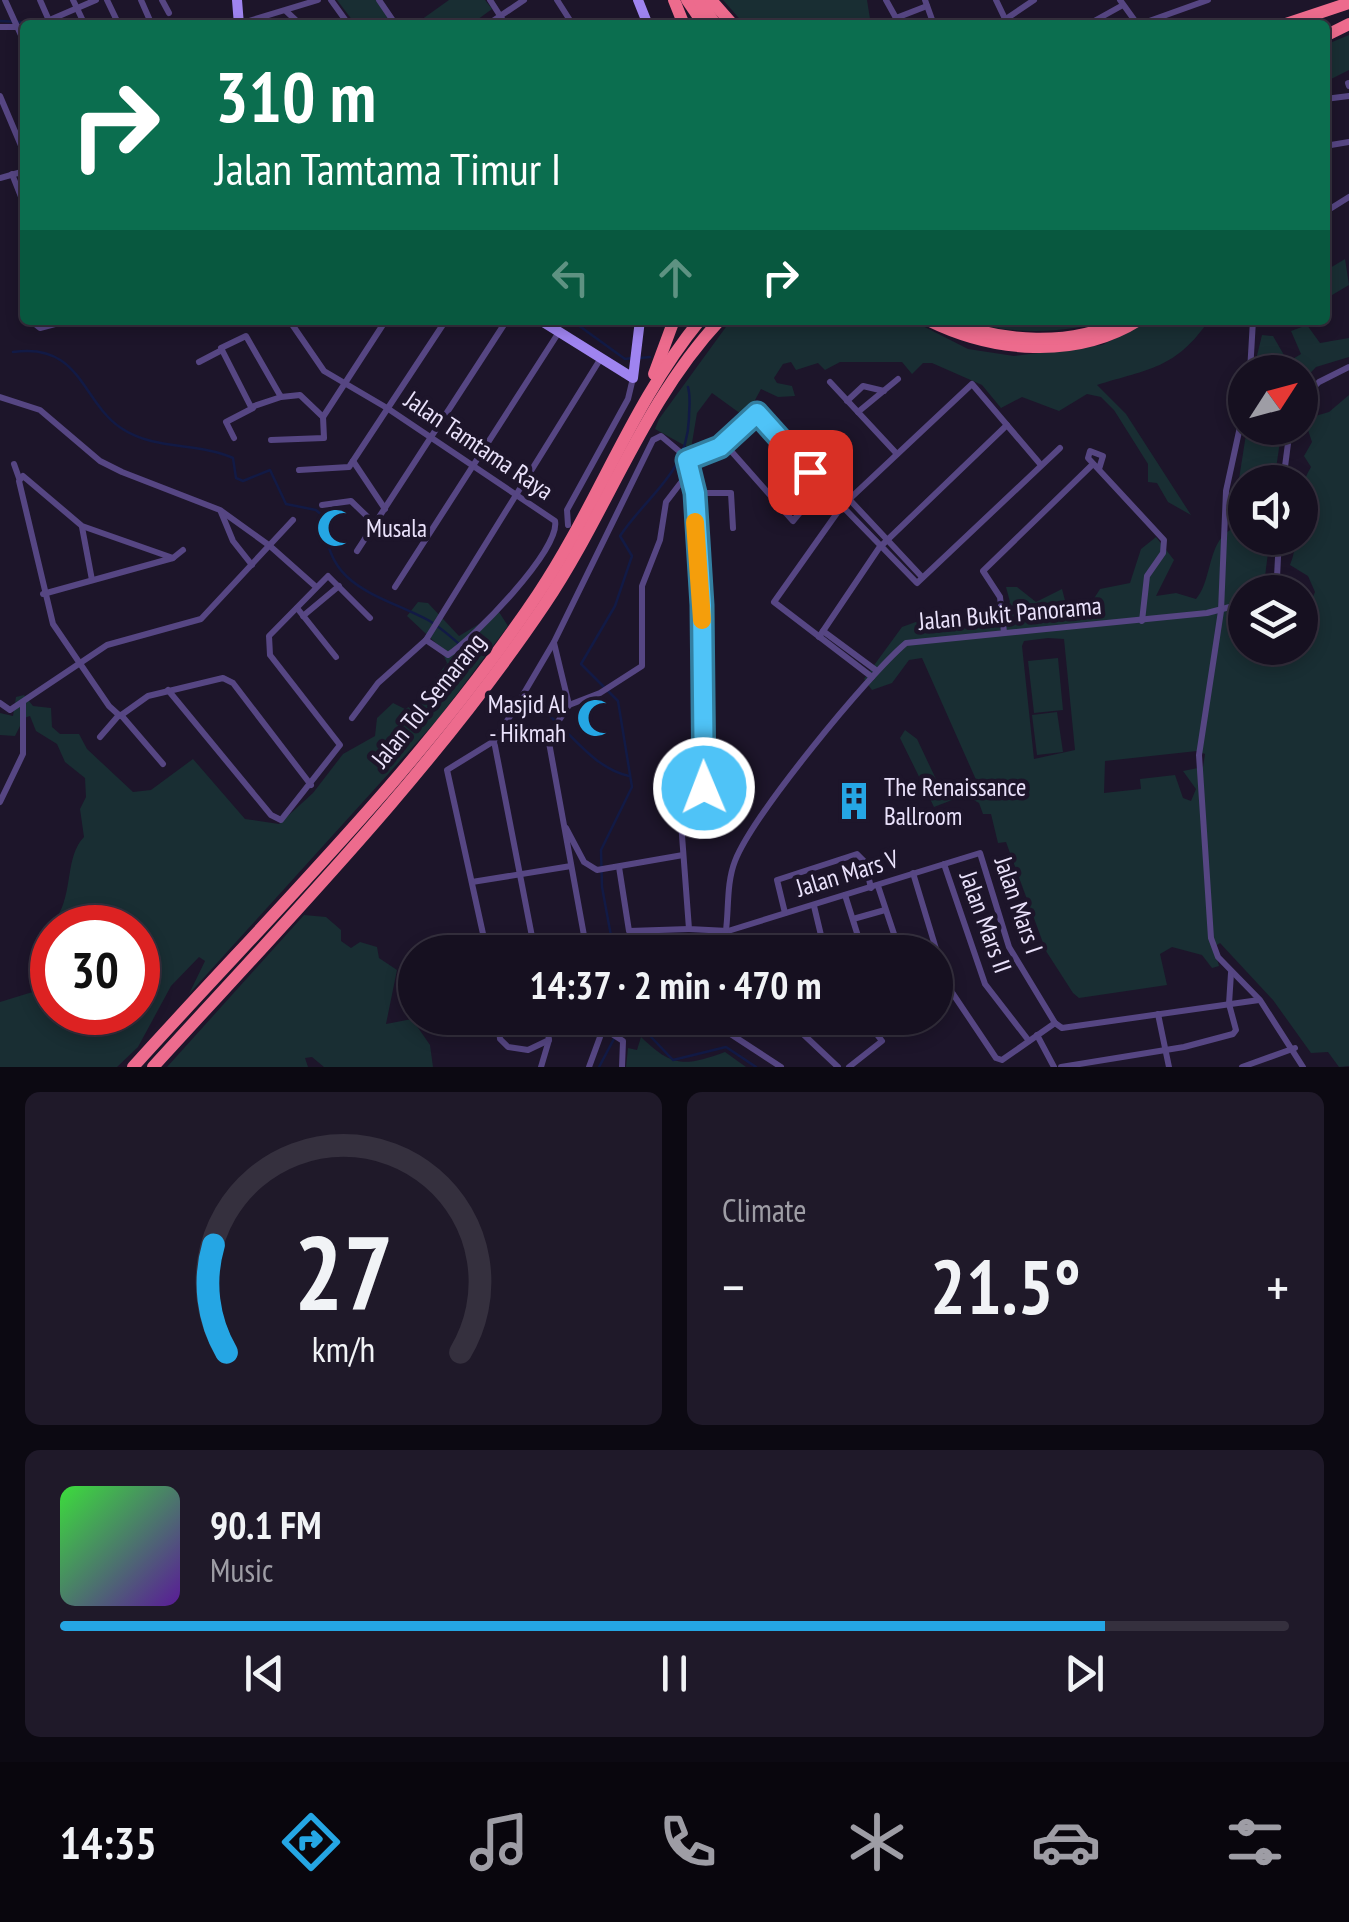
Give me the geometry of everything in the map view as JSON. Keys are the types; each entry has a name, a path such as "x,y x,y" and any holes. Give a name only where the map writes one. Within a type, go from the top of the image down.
{"highway":[{"path":"711,0 729,20"},
{"path":"1298,20 1349,3"},
{"path":"641,407 672,325"},
{"name":"Jalan Tol Semarang","path":"134,1067 407,764 486,668 570,544 641,407 697,325"},
{"name":"Jalan Tol Semarang","path":"153,1067 416,771 495,674 547,602 657,406 716,325"},
{"path":"939,325 971,340 1028,346 1101,339 1129,325"},
{"path":"962,325 978,332 1040,337 1092,332 1110,325"}],"street":[{"path":"5,0 20,25"},
{"path":"54,20 75,4 96,0"},
{"path":"162,0 168,13"},
{"path":"256,20 318,0"},
{"path":"490,0 503,20"},
{"path":"495,20 524,0"},
{"path":"886,0 896,18 926,3"},
{"path":"1009,20 1034,0"},
{"path":"1154,20 1208,0"},
{"path":"1095,20 1121,3"},
{"path":"286,11 296,20"},
{"path":"0,96 20,143"},
{"path":"1,175 20,172"},
{"path":"12,174 20,194"},
{"name":"Jalan Tamtama Raya","path":"292,325 320,368 388,408 553,518 557,532 535,571 460,646 444,654 426,640"},
{"path":"272,440 323,438 323,417 383,325"},
{"path":"299,470 302,466 343,471 353,461 443,325"},
{"path":"357,551 504,325"},
{"path":"548,325 632,378"},
{"path":"568,525 567,510 628,399 639,325"},
{"path":"1251,355 1253,325"},
{"path":"394,587 559,332"},
{"path":"199,362 244,334 281,397"},
{"path":"220,351 253,408"},
{"path":"352,718 378,683 426,640 600,358"},
{"path":"1318,383 1349,367"},
{"path":"858,412 898,379"},
{"path":"830,382 897,454"},
{"path":"875,674 776,605 774,599 842,506 972,384 1041,464"},
{"path":"848,400 862,386 885,392"},
{"path":"234,438 226,422 281,397 300,395 323,417"},
{"path":"0,397 40,410 111,467 220,510 270,546 315,586"},
{"path":"687,459 724,443 754,414 760,414 822,486 794,520 724,443"},
{"path":"821,634 878,548 1007,425"},
{"path":"483,935 446,771 494,742 554,642 596,543 654,440 663,436 680,449 690,471 695,493 702,605 704,788 681,815 689,929"},
{"path":"1236,445 1226,491 1221,611 1200,755 1211,938 1231,973 1260,1000 1304,1067"},
{"path":"842,506 914,583 1060,448"},
{"path":"353,461 385,509"},
{"path":"14,464 53,624 77,662 163,764"},
{"path":"1004,632 1000,596 983,571 1096,466 1164,540 1163,554 1147,576 1142,620"},
{"path":"584,935 548,737 569,706 600,693 642,666 642,586 660,540 666,502 690,471"},
{"path":"19,478 28,477 82,526 173,558"},
{"path":"695,493 730,492 733,528"},
{"path":"849,499 922,576"},
{"path":"322,505 351,500 375,524"},
{"path":"220,510 233,541 252,566"},
{"path":"0,703 10,710 107,645 194,623 293,520"},
{"path":"82,526 92,580"},
{"path":"43,594 173,558 183,550"},
{"path":"168,690 275,819 284,817 340,745 270,654 267,644 328,576 370,618"},
{"path":"303,616 339,586"},
{"path":"297,608 336,657"},
{"name":"Jalan Bukit Panorama","path":"727,935 733,870 751,831 875,674 906,643 1228,609"},
{"path":"554,642 569,706"},
{"path":"100,737 120,715 148,696 216,678 233,684 311,785"},
{"path":"0,802 24,754 24,701"},
{"path":"494,742 532,935"},
{"path":"565,827 584,862 597,870 683,855"},
{"name":"Jalan Mars V","path":"728,931 976,853"},
{"name":"Jalan Mars I","path":"976,853 982,856 1009,946 1054,1023"},
{"path":"785,913 776,881 860,856 894,935"},
{"name":"Jalan Mars II","path":"944,864 985,984 1028,1041"},
{"path":"472,882 571,866"},
{"path":"619,867 629,931 728,931"},
{"path":"913,873 947,985 996,1058 1006,1058 1054,1023 1062,1028 1260,1000"},
{"path":"845,895 857,935"},
{"path":"814,906 821,935"},
{"path":"853,919 886,910"},
{"path":"1038,1035 1058,1067 1124,1054 1165,1051 1233,1034 1236,1030 1229,1004 1231,973"},
{"path":"1158,1014 1169,1067"},
{"path":"500,1035 508,1047 528,1050 549,1040"},
{"path":"541,1067 548,1035"},
{"path":"589,1067 599,1035"},
{"path":"613,1035 623,1042 622,1067"},
{"path":"735,1035 781,1067"},
{"path":"804,1035 838,1067"},
{"path":"849,1067 867,1054 882,1038 879,1035"},
{"path":"1242,1067 1295,1048"},
{"path":"1006,1058 1011,1067"}],"green space":[{"path":"337,0 378,0 393,20 352,20"},
{"path":"449,0 485,0 492,9 477,20 421,20"},
{"path":"723,0 867,0 870,20 741,20"},
{"path":"1349,35 1349,70 1330,80 1330,43"},
{"path":"1345,259 1349,285 1330,296 1330,268"},
{"path":"727,325 921,325 968,349 1014,356 1102,345 1140,325 1205,325 1173,358 1097,385 1126,414 1191,515 1168,502 1157,483 1148,482 1148,464 1114,410 1101,397 1087,394 1059,411 1022,397 1001,408 982,385 932,363 923,363 912,374 902,362 840,362 825,370 818,363 796,370 791,362 783,364 774,378 777,383 792,386 795,396 778,397 761,389 748,413 741,414 712,393 697,413 691,449 655,429"},
{"path":"983,325 1090,325 1036,331"},
{"path":"1307,325 1320,343 1349,338 1349,357 1318,366 1318,355 1299,355 1291,331"},
{"path":"1262,335 1273,336 1284,355 1257,355"},
{"path":"1349,395 1349,1066 1339,1067 1328,1052 1311,1053 1273,1000 1220,943 1214,947 1219,966 1212,968 1202,955 1172,947 1160,954 1167,985 1079,998 1046,951 1006,842 998,843 991,814 983,814 979,803 965,795 934,807 900,738 905,730 917,739 943,794 965,785 985,800 922,658 909,660 892,683 872,690 864,679 902,627 924,619 948,623 967,611 998,613 1010,602 1006,587 1017,587 1036,602 1062,589 1067,608 1088,608 1100,589 1130,583 1141,549 1156,537 1174,560 1156,596 1176,593 1196,599 1217,545 1228,532 1228,555 1268,555 1265,575 1228,575 1228,665 1318,665 1318,575 1306,575 1290,565 1293,555 1318,555 1318,465 1310,465 1304,456 1310,445 1318,445 1318,415 1329,412","holes":["1064,639 1075,750 1034,759 1022,646 1024,641","1197,751 1205,754 1203,767 1183,771 1196,789 1191,801 1183,798 1175,775 1140,779 1141,789 1104,793 1105,761"]},
{"path":"1244,445 1279,445 1277,465 1241,465"},
{"path":"418,602 428,603 459,636 499,612 508,626 438,719 189,994 205,961 199,957 171,986 160,1006 160,905 63,905 74,854 84,837 80,809 86,797 85,778 65,762 57,744 36,731 30,716 24,718 15,736 0,735 0,713 13,716 16,697 24,695 33,706 51,708 52,727 60,734 79,734 87,749 133,792 151,790 193,759 245,819 279,824 313,793 343,754 375,736 377,718 393,703 405,709 418,702 447,663 440,647 407,616"},
{"path":"1058,658 1063,710 1034,713 1028,661"},
{"path":"1057,712 1063,752 1037,755 1032,715"},
{"path":"304,915 326,917 341,930 341,941 351,948 360,942 377,947 379,958 397,970 386,1024 398,1022 398,1035 423,1035 430,1045 433,1067 324,1067 312,1057 305,1058 308,1067 167,1067"},
{"path":"30,993 30,1035 144,1035 117,1067 0,1067 0,1002"},
{"path":"641,1037 670,1059 689,1062 725,1052 746,1067 626,1067 628,1048 637,1050"}],"waterway":[{"path":"0,21 20,22"},
{"path":"578,325 625,359 632,358"},
{"path":"13,352 36,351 67,365 108,417 134,435 233,458 236,478 243,481 270,470 286,504 316,510 325,518 327,541 344,574 373,594 434,624 471,654"},
{"path":"640,358 650,357"},
{"path":"611,935 602,887 601,850 632,787 618,701 581,664 615,606 632,556 620,536 674,469 681,454 689,418 688,387"},
{"path":"524,699 552,718 600,762 629,776"},
{"path":"599,1067 616,1035"},
{"path":"649,1035 673,1060 726,1047 756,1067"}],"slow traffic":[{"path":"695,522 702,620"}],"place":[{"name":"Musala","path":"336,528"},
{"name":"Masjid Al - Hikmah","path":"596,718"},
{"name":"The Renaissance Ballroom","path":"854,801"}],"route":[{"path":"704,788 702,605 695,493 687,460 720,447 757,413 810,472"}]}
